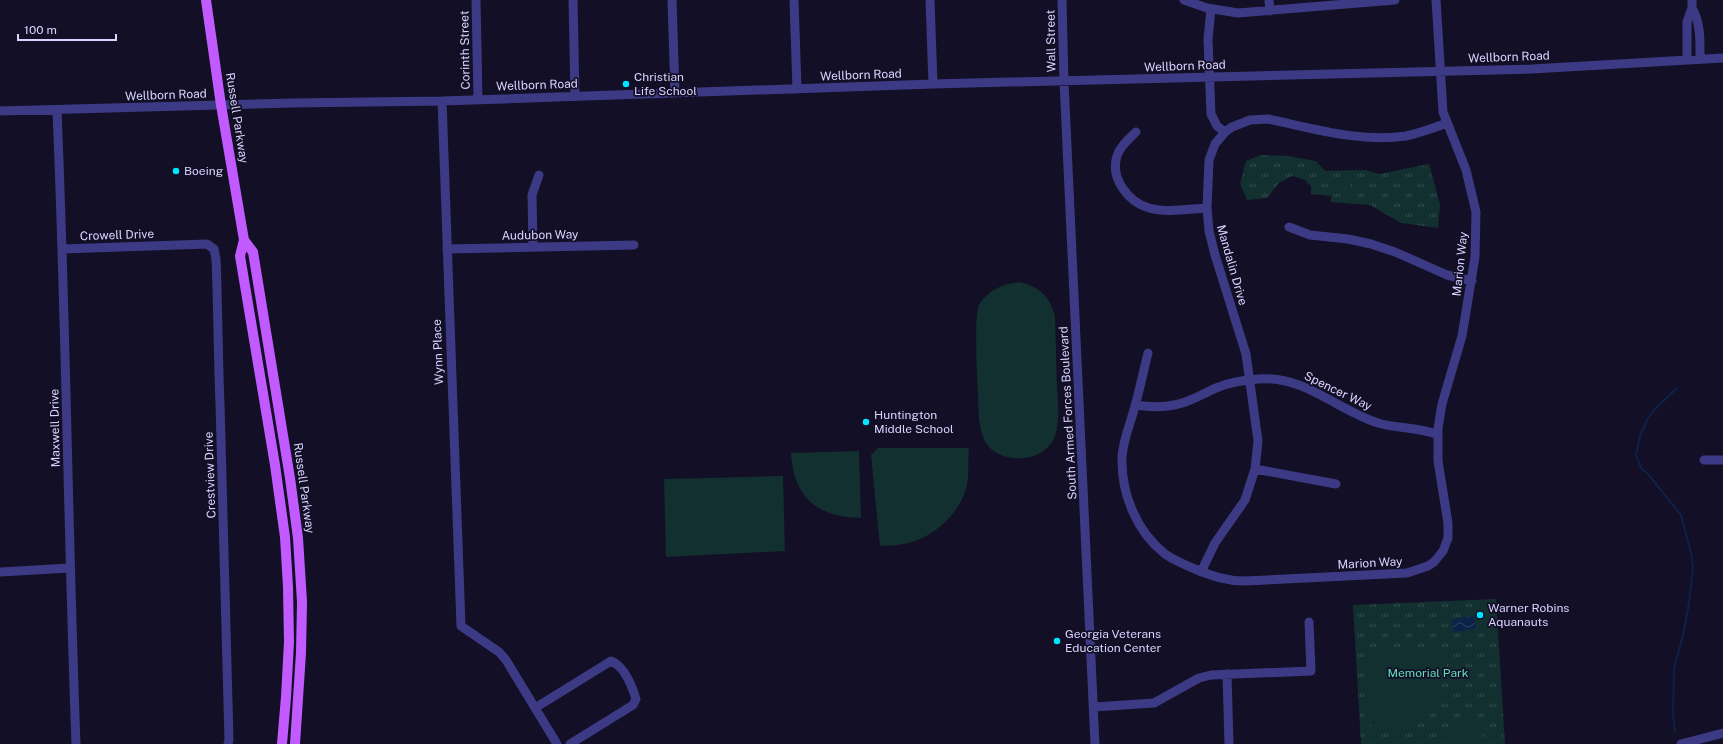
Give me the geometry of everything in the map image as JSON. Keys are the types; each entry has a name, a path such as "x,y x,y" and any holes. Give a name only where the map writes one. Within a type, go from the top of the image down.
{"main road":[{"name":"Russell Parkway","path":"206,0 221,106 244,240 240,256 279,485 287,567 289,642 282,744"},
{"name":"Russell Parkway","path":"244,240 253,252 296,517 300,568 302,627 300,680 294,744"}],"street":[{"name":"Corinth Street","path":"476,0 478,99"},
{"path":"573,0 575,96"},
{"path":"672,0 675,93"},
{"path":"794,0 797,89"},
{"path":"930,0 933,84"},
{"name":"Wall Street","path":"1062,0 1064,82"},
{"path":"1184,0 1211,10 1238,13 1270,12 1363,1 1395,0"},
{"path":"1269,0 1270,12"},
{"name":"Marion Way","path":"1148,353 1124,441 1122,455 1124,477 1133,513 1144,532 1166,554 1201,572 1220,579 1245,581 1399,574 1414,572 1428,566 1439,557 1448,538 1448,531 1439,468 1438,435 1442,404 1462,336 1472,281 1475,250 1476,212 1466,170 1447,123 1443,106 1442,71 1436,0"},
{"path":"1692,4 1699,29 1700,59"},
{"path":"1687,59 1687,22 1692,4"},
{"path":"1211,10 1208,39 1211,114 1217,126 1225,132"},
{"name":"Wellborn Road","path":"0,111 57,111 442,101 933,84 1064,82 1442,71 1723,58"},
{"name":"South Armed Forces Boulevard","path":"1064,82 1095,744"},
{"name":"Wynn Place","path":"442,101 461,626 498,652 506,660 557,744"},
{"name":"Maxwell Drive","path":"57,111 63,249 70,568 76,744"},
{"name":"Mandalin Drive","path":"1201,572 1215,543 1245,500 1255,469 1258,450 1257,429 1242,340 1212,243 1207,208 1209,160 1216,144 1225,132 1250,120 1268,119 1358,136 1382,138 1416,134 1447,123"},
{"path":"1136,132 1123,145 1117,155 1115,167 1117,178 1130,197 1138,204 1159,210 1207,208"},
{"path":"533,247 532,195 539,175"},
{"path":"1289,227 1310,235 1348,239 1371,244 1395,252 1447,275 1472,281"},
{"name":"Crestview Drive","path":"172,245 207,244 214,249 216,259 228,634 228,744"},
{"name":"Crowell Drive","path":"63,249 172,245"},
{"name":"Audubon Way","path":"447,249 634,245"},
{"name":"Spencer Way","path":"1135,405 1152,408 1176,405 1229,383 1270,378 1294,383 1314,391 1351,412 1376,423 1395,428 1431,432 1438,435"},
{"path":"1704,460 1723,460"},
{"path":"1255,469 1336,484"},
{"path":"0,572 70,568"},
{"path":"1094,707 1154,702 1199,678 1211,675 1311,671 1309,622"},
{"path":"535,708 611,661 618,664 633,688 636,699 633,705 570,744"},
{"path":"1227,674 1229,744"},
{"path":"1681,744 1723,733"}],"green space":[{"path":"1261,155 1287,156 1316,161 1325,171 1365,170 1379,174 1429,164 1440,204 1438,228 1401,223 1370,205 1331,202 1331,196 1311,194 1311,186 1305,180 1292,176 1279,183 1267,198 1247,200 1240,184 1246,161"},
{"path":"1336,180 1351,183 1349,195 1334,193"},
{"path":"1020,282 1043,293 1050,303 1055,316 1058,412 1057,430 1055,436 1044,451 1026,458 1006,457 990,448 985,442 979,420 976,358 976,323 980,303 988,294 997,288"},
{"path":"878,448 969,448 968,481 959,505 953,514 937,529 918,540 905,544 880,546 871,455"},
{"path":"859,451 861,518 832,514 820,509 811,502 803,493 797,482 793,469 791,453"},
{"path":"783,476 785,551 666,557 664,479"},
{"name":"Memorial Park","path":"1496,599 1505,744 1361,744 1353,605"},
{"path":"1448,648 1444,680 1435,696 1424,709 1403,726 1388,731 1371,732 1366,657 1371,650"},
{"path":"1481,720 1482,744 1450,744 1449,722"}],"water":[{"path":"1474,616 1476,629 1453,632 1452,619"}],"waterway":[{"path":"1675,732 1673,714 1674,668 1683,636 1689,603 1693,567 1681,515 1648,474 1641,468 1636,455 1640,436 1648,418 1654,410 1677,388"}],"place":[{"name":"Christian Life School","path":"626,84"},
{"name":"Boeing","path":"176,171"},
{"name":"Huntington Middle School","path":"866,422"},
{"name":"Warner Robins Aquanauts","path":"1480,615"},
{"name":"Georgia Veterans Education Center","path":"1057,641"}]}
